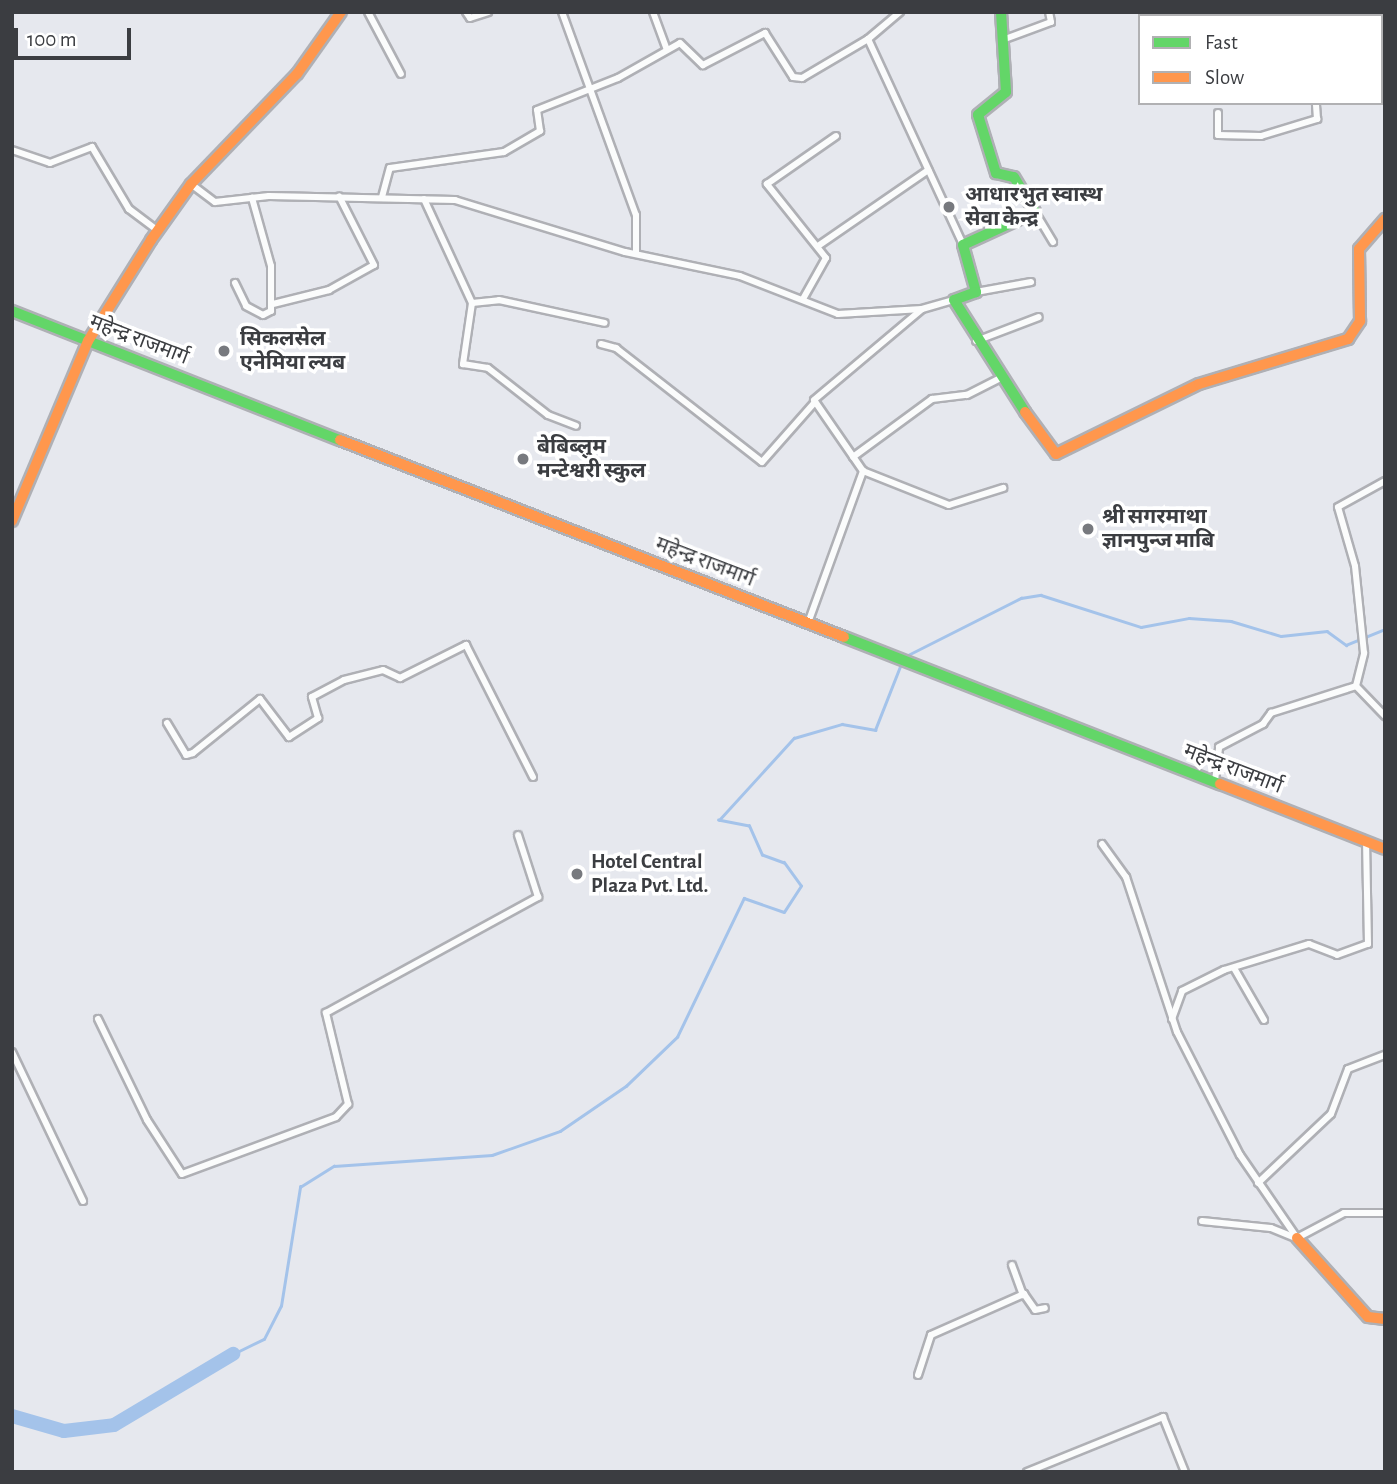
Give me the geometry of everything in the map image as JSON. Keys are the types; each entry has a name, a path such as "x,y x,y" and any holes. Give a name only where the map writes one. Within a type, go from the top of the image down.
{"main road":[{"path":"12,521 88,341 158,230 191,184 297,74 341,12"},
{"path":"1002,12 1006,92 978,115 996,173 1014,177 1035,212 962,245 976,292 954,300 1000,378 1056,454 1199,384 1337,345 1360,321 1359,249 1385,219"},
{"name":"महेन्द्र राजमार्ग","path":"12,310 1385,849"},
{"path":"1297,1238 1368,1317 1385,1319"}],"street":[{"path":"368,12 401,74"},
{"path":"466,12 470,18 488,12"},
{"path":"562,12 587,89 636,215 636,254"},
{"path":"653,12 667,50"},
{"path":"383,197 390,168 504,152 541,131 537,110 587,89 680,43 703,65 765,33 793,77 802,78 867,39 900,12"},
{"path":"1005,39 1051,22 1049,12"},
{"path":"867,39 962,245"},
{"path":"1218,113 1218,135 1261,136 1317,119 1316,105"},
{"path":"803,299 826,262 818,246 767,184 836,136"},
{"path":"12,150 50,163 92,147 129,209 158,230"},
{"path":"818,246 928,170"},
{"path":"191,184 215,202 252,198 339,196 455,200 636,254 740,276 838,314 922,309 954,300"},
{"path":"235,283 246,306 263,314 273,304 329,290 374,265 339,196"},
{"path":"252,198 271,266 273,304"},
{"path":"424,199 472,303 463,364 488,368 548,415 576,426"},
{"path":"1035,212 1053,242"},
{"path":"976,292 1031,282"},
{"path":"472,303 499,300 606,323"},
{"path":"601,344 616,348 762,462 815,402 922,309"},
{"path":"976,341 1039,317"},
{"path":"853,457 932,399 967,395 1000,378"},
{"path":"815,402 863,471 949,505 1003,488"},
{"path":"808,623 863,471"},
{"path":"1356,686 1364,653 1355,566 1338,507 1385,481"},
{"path":"167,723 186,754 193,753 260,699 289,737 318,718 312,697 344,680 383,670 400,678 466,645 533,777"},
{"path":"1356,686 1385,716"},
{"path":"1216,783 1219,747 1263,724 1271,713 1356,686"},
{"path":"1346,832 1385,844"},
{"path":"98,1019 147,1120 183,1174 336,1117 348,1104 326,1013 538,897 519,835"},
{"path":"1172,1019 1182,991 1234,968 1309,944 1337,956 1368,944 1366,842"},
{"path":"1102,844 1126,877 1172,1019 1258,1183 1297,1238"},
{"path":"1234,968 1264,1020"},
{"path":"12,1052 82,1201"},
{"path":"1258,1183 1331,1114 1348,1069 1385,1055"},
{"path":"1202,1221 1271,1228 1297,1238 1344,1213 1385,1213"},
{"path":"1012,1265 1023,1295 1035,1310 1045,1308"},
{"path":"918,1375 931,1335 1023,1295"},
{"path":"1027,1472 1163,1417 1185,1472"}],"waterway":[{"path":"906,656 1021,598 1041,595 1141,627 1189,618 1231,621 1281,636 1327,631 1346,645 1385,629"},
{"path":"233,1354 264,1339 281,1306 300,1187 334,1166 492,1155 560,1131 626,1086 677,1037 744,898 784,912 801,886 784,863 762,855 749,826 719,820 794,738 842,724 875,730 901,664"},
{"path":"12,1416 64,1431 114,1425 233,1354"}],"traffic: fast":[{"path":"1001,12 1006,92 978,115 996,173 1014,177 1035,212 963,245 976,292 954,300 1025,412"},
{"path":"12,311 340,440"},
{"path":"844,637 1220,784"}],"traffic: slow":[{"path":"12,521 88,341 151,240 191,184 297,74 341,12"},
{"path":"1025,412 1056,454 1199,384 1348,339 1360,321 1359,249 1385,219"},
{"path":"340,440 844,637"},
{"path":"1220,784 1385,849"},
{"path":"1297,1238 1368,1317 1385,1319"}],"place":[{"name":"आधारभुत स्वास्थ सेवा केन्द्र","path":"949,207"},
{"name":"सिकलसेल एनेमिया ल्यब","path":"224,351"},
{"name":"बेबिब्लुम मन्टेश्वरी स्कुल","path":"523,459"},
{"name":"श्री सगरमाथा ज्ञानपुन्ज माबि","path":"1088,529"},
{"name":"Hotel Central Plaza Pvt. Ltd.","path":"577,874"}]}
